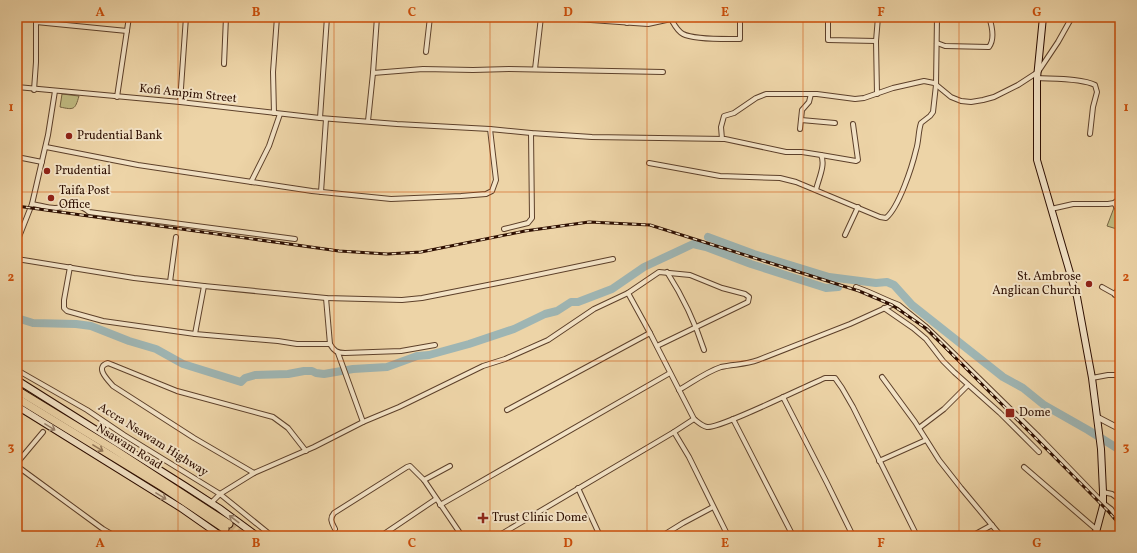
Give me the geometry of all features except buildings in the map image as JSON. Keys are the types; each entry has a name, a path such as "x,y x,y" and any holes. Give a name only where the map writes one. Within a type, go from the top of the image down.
{"highway":[{"name":"Nsawam Road","path":"17,390 118,452 225,530"},
{"name":"Nsawam Road","path":"17,398 169,492 225,530"}],"main road":[{"path":"1043,17 1038,75 1037,160 1077,297 1092,378 1098,426 1103,492 1103,503 1096,533"},
{"path":"17,380 211,503 257,536"},
{"path":"17,406 181,508 225,530"}],"street":[{"path":"117,96 129,17"},
{"path":"180,102 186,17"},
{"path":"224,64 226,17"},
{"path":"274,113 274,72 277,17"},
{"path":"320,118 327,17"},
{"path":"368,121 377,17"},
{"path":"426,52 430,17"},
{"path":"535,69 541,17"},
{"path":"548,17 648,24 672,18 678,31 684,35 705,38 740,39 740,17"},
{"path":"627,17 627,23"},
{"path":"828,17 828,40 876,41"},
{"path":"877,94 876,41 878,17"},
{"path":"649,163 720,176 780,178 796,182 884,218 888,216 897,202 910,170 917,149 921,123 933,112 936,85 937,17"},
{"path":"937,43 945,46 989,47 991,45 992,30 989,17"},
{"path":"722,139 721,127 724,116 734,113 756,98 766,94 811,94 855,99 864,98 915,82 924,81 936,85 951,97 961,101 971,102 983,100 1005,92 1038,75 1072,17"},
{"path":"34,90 36,20 127,31"},
{"path":"373,73 423,69 535,69 663,72"},
{"path":"1038,75 1091,83 1095,85 1096,92 1090,134"},
{"name":"Kofi Ampim Street","path":"17,87 34,90 180,102 326,119 592,137 722,139 760,145 786,152 802,152 856,161 858,160 853,124"},
{"path":"17,242 32,204 46,147 55,91"},
{"path":"800,129 802,110 809,102 811,94"},
{"path":"251,182 269,146 280,114"},
{"path":"321,192 326,119"},
{"path":"801,120 835,124"},
{"path":"46,147 138,165 321,192 391,199 461,196 486,194 492,191 496,180 490,129"},
{"path":"504,229 528,223 532,218 531,133"},
{"path":"816,190 823,166 823,159 821,155"},
{"path":"17,157 42,162"},
{"path":"1051,209 1073,204 1114,203 1120,198"},
{"path":"1114,203 1120,213"},
{"path":"32,204 54,208 77,206 88,212 295,239"},
{"path":"845,235 858,207"},
{"path":"170,282 176,237"},
{"path":"17,259 134,278 204,286 326,298 402,300 422,298 613,258"},
{"path":"70,267 64,308 103,321 195,334 297,344 330,344"},
{"path":"211,503 220,494 254,474 306,451 363,422 399,407 483,366 504,359 548,340 594,309 628,293 659,272 690,275 722,288 745,294 749,297 748,302 657,346"},
{"path":"667,272 697,326 704,350"},
{"path":"1115,295 1120,285"},
{"path":"195,334 204,286"},
{"path":"856,287 899,305 910,313 1040,437 1120,522"},
{"path":"1102,287 1120,297"},
{"path":"628,293 694,419 707,427 733,419 825,378 835,378 853,407 917,536"},
{"path":"326,298 330,344 338,353 363,422"},
{"path":"679,390 714,370 730,365 747,364 758,360 850,324 894,304"},
{"path":"884,308 926,339 943,361 968,386 1000,413 1039,452"},
{"path":"507,410 650,333"},
{"path":"338,353 401,351 435,345"},
{"path":"254,474 194,438 113,386 102,371 104,364 108,363 177,391 273,417 288,428 306,451"},
{"name":"Accra Nsawam Highway","path":"17,370 86,410 220,494 272,536"},
{"path":"440,505 670,373"},
{"path":"1092,378 1108,375 1120,375"},
{"path":"882,377 919,428 939,460 1001,536"},
{"path":"919,428 944,409 968,386"},
{"path":"783,397 828,483 853,536"},
{"path":"1097,417 1120,429"},
{"path":"498,536 694,419"},
{"path":"733,419 793,536"},
{"path":"17,463 43,432"},
{"path":"674,432 689,457 728,536"},
{"path":"879,461 926,440"},
{"path":"17,466 103,529 115,536"},
{"path":"424,480 450,466"},
{"path":"335,529 331,520 331,516 334,513 407,467 412,468 424,480 462,536"},
{"path":"1024,467 1096,533"},
{"path":"578,488 600,536"},
{"path":"1103,492 1112,494 1120,500"},
{"path":"381,536 436,499"},
{"path":"662,536 713,507"},
{"path":"972,536 992,526"},
{"path":"17,530 26,536"}],"shaded area":[{"path":"62,94 79,96 73,108 68,109 60,107"},
{"path":"1120,192 1120,230 1107,226"}],"waterway":[{"path":"708,237 754,254 829,277 876,283 887,282 894,285 912,305 1003,377 1023,388 1044,405 1120,450"},
{"path":"17,318 33,323 76,324 91,326 129,341 156,349 183,364 241,382 245,378 255,375 288,374 304,371 324,374 353,369 387,367 417,356 429,355 469,344 514,329 545,314 557,311 571,302 578,302 612,289 644,267 693,244 706,247 751,264 826,288 838,287"},
{"path":"843,278 844,282"}],"tunnel":[{"path":"229,524 243,536"},
{"path":"225,529 234,536"}],"railway":[{"path":"17,206 339,251 387,254 421,252 525,231 589,222 650,225 859,291 892,305 927,329 1108,511 1120,525"}],"place":[{"name":"Prudential Bank","path":"69,136"},
{"name":"Prudential","path":"47,171"},
{"name":"Taifa Post Office","path":"51,198"},
{"name":"St. Ambrose Anglican Church","path":"1089,284"},
{"name":"Dome","path":"1010,413"},
{"name":"Trust Clinic Dome","path":"483,518"}]}
